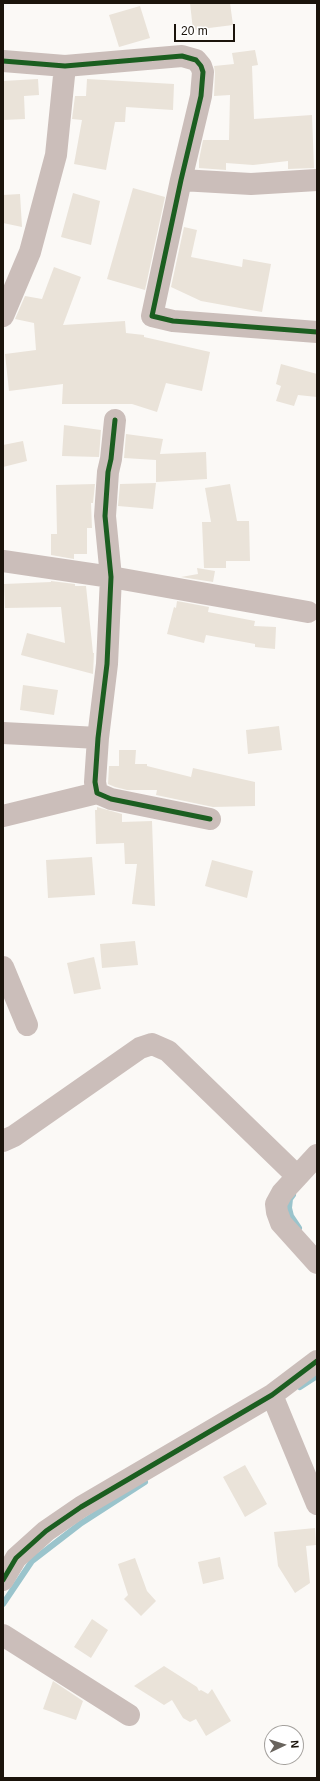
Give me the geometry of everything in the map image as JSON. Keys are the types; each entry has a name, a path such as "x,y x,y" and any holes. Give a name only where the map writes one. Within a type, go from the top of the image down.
{"street":[{"path":"3,61 65,66 182,56 196,60 201,66 204,78 201,96 181,180 152,316 173,321 317,332"},
{"path":"3,316 30,252 56,155 65,66"},
{"path":"181,180 252,184 317,180"},
{"path":"97,793 95,782 98,738 107,664 111,576 105,516 108,472 116,420"},
{"path":"3,561 111,576 308,612"},
{"path":"3,733 98,738"},
{"path":"3,816 97,793 111,799 210,819"},
{"path":"3,966 27,1025"},
{"path":"3,1141 14,1136 140,1048 152,1044 168,1051 297,1176"},
{"path":"317,1155 279,1197 276,1204 277,1212 285,1228 317,1263"},
{"path":"3,1580 16,1558 46,1531 81,1507 274,1402 317,1361"},
{"path":"274,1402 317,1504"},
{"path":"3,1635 129,1715"}],"building":[{"path":"190,3 230,3 233,25 193,30"},
{"path":"140,6 150,38 119,47 109,15"},
{"path":"255,50 258,65 252,66 254,119 312,115 314,168 288,169 288,161 253,165 226,163 226,170 199,168 203,140 229,140 230,95 214,96 214,66 234,64 232,53"},
{"path":"38,79 39,95 24,96 25,119 3,120 3,81"},
{"path":"87,79 174,84 173,110 126,107 125,122 115,122 106,170 74,164 82,120 72,119 75,96 86,96"},
{"path":"133,188 165,197 145,290 107,279"},
{"path":"73,193 100,201 91,245 61,237"},
{"path":"20,194 22,227 3,223 3,195"},
{"path":"184,227 197,230 191,257 242,267 243,259 271,264 262,312 201,301 171,287"},
{"path":"54,267 81,277 63,325 125,321 126,333 144,335 144,337 210,352 202,391 166,383 157,412 132,404 62,404 63,384 9,391 5,354 36,350 34,323 15,319 25,296 42,299"},
{"path":"281,364 317,374 317,397 298,395 294,406 276,401 281,386 276,384"},
{"path":"64,425 101,430 99,457 62,456"},
{"path":"126,434 163,439 160,454 206,452 207,479 156,482 156,460 124,458"},
{"path":"23,441 27,461 3,467 3,445"},
{"path":"156,483 153,509 118,506 120,484"},
{"path":"95,484 93,503 91,503 92,528 87,528 87,554 74,554 74,559 51,555 51,534 57,534 56,485"},
{"path":"230,484 237,521 249,521 250,561 226,561 226,568 204,568 202,522 211,522 205,488"},
{"path":"197,568 215,571 213,582 181,577 198,574"},
{"path":"51,581 75,584 75,586 86,586 94,653 93,674 21,655 27,633 65,643 61,607 5,608 4,584"},
{"path":"177,601 209,607 208,612 255,621 254,626 276,627 275,649 255,647 255,644 206,635 204,643 167,634"},
{"path":"23,685 58,690 54,715 20,710"},
{"path":"279,726 282,750 248,754 246,730"},
{"path":"119,750 136,750 135,764 147,764 147,766 191,777 193,768 255,782 255,806 213,807 156,795 157,790 127,790 115,787 108,784 109,766 119,766"},
{"path":"97,807 122,814 122,822 152,821 155,906 132,904 137,864 125,864 124,843 96,844 95,810 97,810"},
{"path":"92,857 95,895 48,898 46,860"},
{"path":"212,860 253,871 247,898 205,886"},
{"path":"135,941 138,965 102,968 100,944"},
{"path":"94,957 101,989 74,994 67,963"},
{"path":"245,1465 267,1504 245,1517 223,1477"},
{"path":"315,1528 316,1545 306,1546 310,1583 295,1593 278,1566 274,1532"},
{"path":"220,1557 224,1579 203,1584 198,1562"},
{"path":"135,1558 147,1591 156,1601 141,1616 124,1599 128,1595 118,1564"},
{"path":"92,1619 108,1630 91,1658 74,1647"},
{"path":"164,1666 197,1687 199,1691 201,1690 208,1694 212,1689 231,1721 206,1736 196,1719 190,1722 183,1718 172,1700 164,1705 134,1686"},
{"path":"53,1681 83,1701 76,1720 43,1709"}],"waterway":[{"path":"293,1195 290,1199 289,1208 291,1216 299,1228"},
{"path":"300,1387 317,1376"},
{"path":"3,1604 32,1561 80,1524 145,1482"}],"cycle path":[{"path":"3,61 65,66 182,56 196,60 201,66 203,72 201,96 181,180 152,316 173,321 317,332"},
{"path":"115,420 111,459 108,472 105,516 111,577 107,664 98,738 95,782 97,793 111,799 210,819"},
{"path":"3,1580 16,1558 46,1531 81,1507 272,1395 317,1361"}]}
